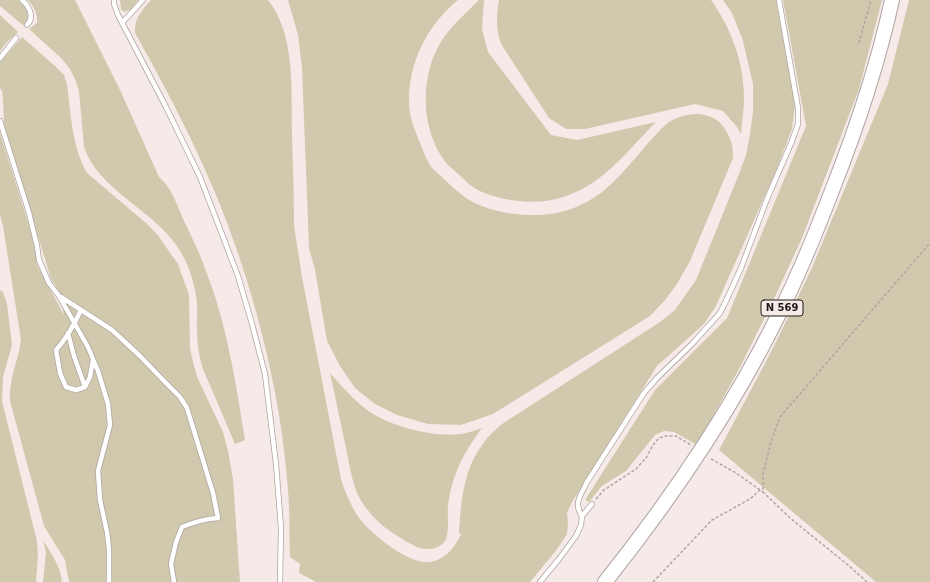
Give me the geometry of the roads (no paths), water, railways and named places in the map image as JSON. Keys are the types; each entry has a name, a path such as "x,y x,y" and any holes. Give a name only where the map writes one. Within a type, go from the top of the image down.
{"main road":[{"name":"N 569","path":"605,582 671,495 708,439 752,365 779,314 812,243 852,136 875,69 892,0"}],"lane":[{"path":"22,0 28,5 31,14 30,23 27,25"},
{"path":"114,0 114,4 122,23 166,107 200,177 238,276 252,324 265,374 275,449 281,528 280,582"},
{"path":"122,23 143,0"},
{"path":"582,516 578,510 577,504 579,497 644,393 720,313 741,268 767,199 792,141 798,124 798,108 779,0"},
{"path":"0,58 16,38"},
{"path":"0,121 29,214 39,260 49,283 59,296 88,346 108,404 110,425 98,471 100,500 108,544 109,582"},
{"path":"59,296 112,330 180,397 187,408 213,493 218,518 206,519 182,527 176,542 171,564 174,582"},
{"path":"81,310 75,324 56,350 60,373 66,387 76,390 85,387 90,377 93,358"},
{"path":"68,334 85,387"},
{"path":"540,582 576,536 581,525 582,516 592,504"}]}
